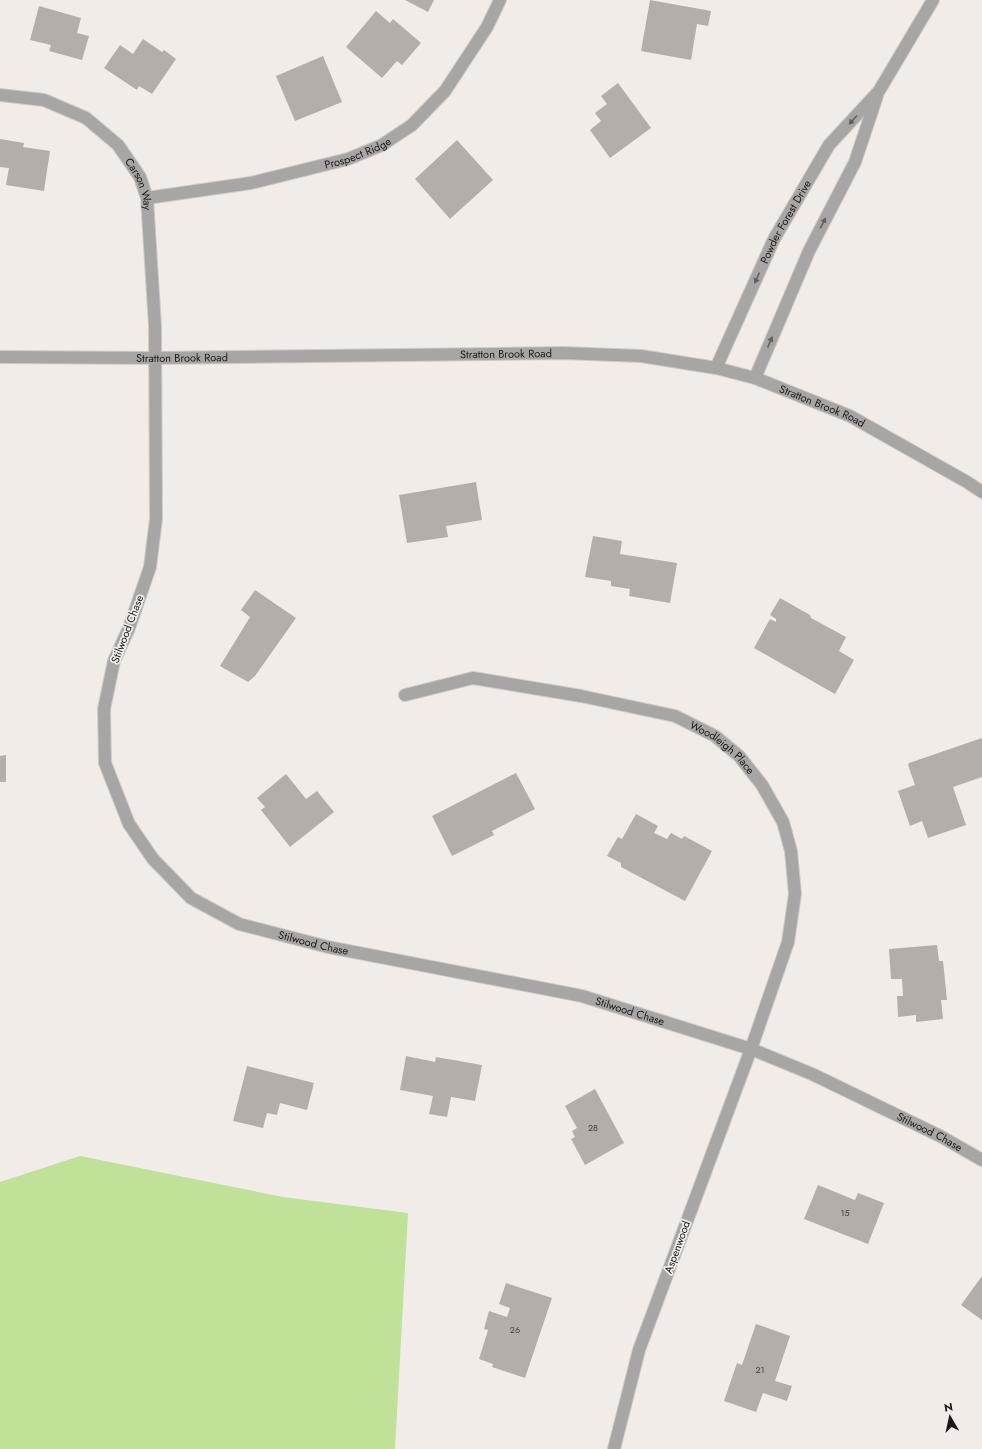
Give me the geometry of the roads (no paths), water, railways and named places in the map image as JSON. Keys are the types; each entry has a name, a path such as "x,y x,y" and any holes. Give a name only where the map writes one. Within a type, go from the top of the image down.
{"street":[{"name":"Prospect Ridge","path":"147,198 251,183 348,159 382,145 412,124 445,91 487,27 500,0"},
{"name":"Powder Forest Drive","path":"716,368 774,239 829,145 879,91 934,0"},
{"name":"Powder Forest Drive","path":"754,378 809,251 855,162 879,91"},
{"name":"Carson Way","path":"0,95 44,100 86,118 118,145 140,177 147,198 155,326 155,358"},
{"name":"Stratton Brook Road","path":"0,358 155,358 562,353 641,356 716,368 754,378 850,416 982,492"},
{"name":"Stilwood Chase","path":"155,358 156,519 150,567 129,628 114,661 104,709 105,763 129,824 153,858 191,898 239,924 328,946 582,996 751,1049 819,1078 940,1136 982,1160"},
{"name":"Woodleigh Place","path":"405,695 473,678 581,696 675,716 715,736 739,756 762,785 782,822 791,851 795,894 788,942 751,1049"},
{"name":"Aspenwood","path":"614,1449 638,1350 751,1049"}]}
